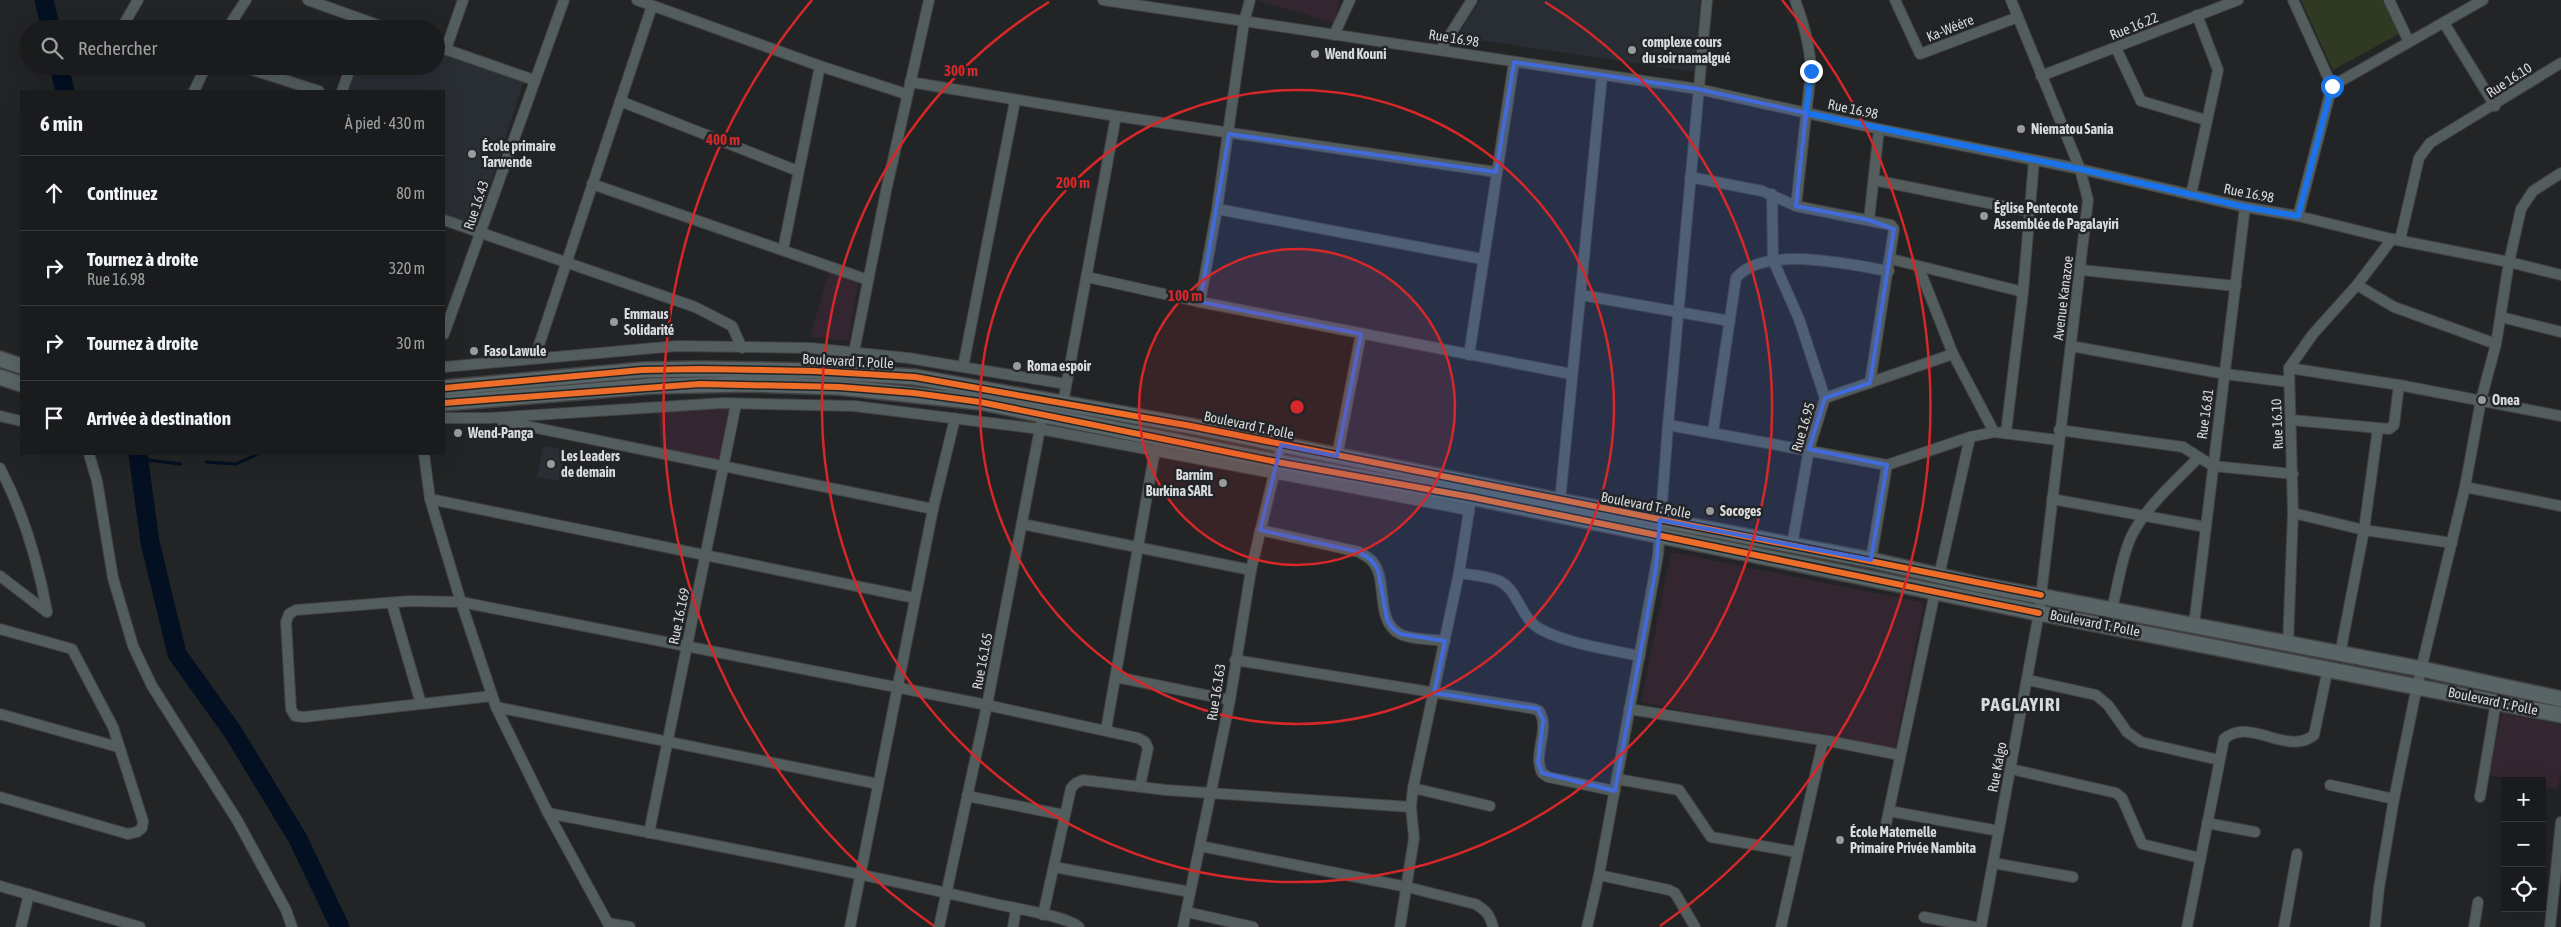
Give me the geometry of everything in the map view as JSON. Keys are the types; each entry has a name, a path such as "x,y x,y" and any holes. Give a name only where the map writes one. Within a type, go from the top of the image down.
{"highway":[{"path":"0,359 20,366"},
{"name":"Boulevard T. Polle","path":"445,388 642,370 757,369 850,372 915,377 1042,414 1062,403 1871,560 1939,576 2041,596 2422,668 2561,699"},
{"path":"0,378 20,384"},
{"name":"Boulevard T. Polle","path":"445,403 652,386 748,384 840,387 914,393 980,402 1042,414 1276,468 1470,504 1660,536 2038,613 2328,668 2561,715"}],"street":[{"path":"126,20 138,0"},
{"path":"234,20 246,0"},
{"path":"308,0 354,20"},
{"path":"445,38 463,0"},
{"name":"Rue 16.43","path":"446,320 481,232 564,0"},
{"path":"637,0 820,66 906,94"},
{"path":"850,372 906,94 929,0"},
{"name":"Rue 16.98","path":"1103,0 1154,4 1244,22 1441,49 1514,62 1698,89 1879,129 2080,169 2245,207 2298,216 2561,275"},
{"path":"1200,302 1229,134 1244,22 1250,0"},
{"path":"1334,35 1350,0"},
{"path":"1441,49 1472,0"},
{"path":"1587,927 1618,779 1629,709 1656,568 1706,0"},
{"path":"1795,0 1810,49 1810,90 1796,206"},
{"name":"Ka-Wéére","path":"1895,0 1920,54 2018,16"},
{"name":"Avenue Kanazoe","path":"2011,0 2080,169 2088,200 2072,346 2059,435 2038,613"},
{"name":"Rue 16.22","path":"2041,76 2238,0"},
{"path":"2292,0 2332,86 2298,216"},
{"path":"2389,0 2409,42"},
{"path":"2332,86 2483,0"},
{"path":"535,357 565,261 652,6"},
{"path":"2191,195 2218,70 2197,15"},
{"path":"2444,23 2495,106"},
{"path":"445,48 534,80"},
{"path":"2116,48 2141,101 2206,120"},
{"path":"1469,355 1482,260 1514,62"},
{"name":"Rue 16.10","path":"2288,644 2294,474 2289,382 2290,368 2313,334 2396,239 2419,158 2430,143 2495,106 2561,63"},
{"path":"783,250 820,66"},
{"path":"194,90 202,75"},
{"path":"268,75 316,90"},
{"path":"342,90 348,75"},
{"path":"1560,501 1571,374 1581,295 1602,75"},
{"path":"910,82 1015,101 1229,134 1496,172"},
{"path":"620,101 798,171"},
{"path":"963,366 1015,101"},
{"path":"1062,403 1116,116"},
{"path":"1869,220 1879,129"},
{"path":"2006,432 2023,292 2028,211 2034,160"},
{"path":"2375,927 2378,888 2394,799 2422,668 2465,487 2481,400 2496,344 2509,262 2522,209 2533,191 2561,172"},
{"path":"1690,177 1772,194 1796,206 1891,225 1894,229 1891,260 1870,383"},
{"path":"1874,180 2028,211"},
{"path":"592,184 868,280"},
{"path":"1772,194 1773,260"},
{"name":"Rue 16.81","path":"2194,625 2245,207"},
{"path":"1217,209 1482,260"},
{"path":"445,220 695,307 718,317 732,326 742,348"},
{"path":"1713,432 1736,278 1747,269 1773,260 1808,259 1889,271"},
{"name":"Rue 16.95","path":"1773,260 1799,319 1826,398 1809,449 1792,545"},
{"path":"1891,260 2023,292"},
{"path":"1919,268 1953,354 1994,432"},
{"path":"2081,270 2236,286"},
{"path":"1087,277 1200,302 1571,374"},
{"path":"2357,285 2394,307 2496,344"},
{"path":"1581,295 1730,322"},
{"path":"2501,318 2561,332"},
{"path":"1337,456 1361,334"},
{"path":"445,367 535,357 677,346 854,351 963,366 1066,384"},
{"path":"2072,346 2225,374 2289,382"},
{"path":"1826,398 1953,354"},
{"path":"2290,368 2399,385 2561,416"},
{"path":"2292,420 2389,429 2394,425 2399,385"},
{"path":"445,418 489,418 736,404 854,406 955,418 1042,414 1155,450 1276,468"},
{"name":"Rue 16.169","path":"649,833 736,404"},
{"name":"Rue 16.165","path":"940,927 945,892 987,705 1042,414"},
{"path":"0,416 20,421"},
{"path":"489,418 933,509"},
{"path":"850,927 933,509 955,418"},
{"path":"1668,425 1809,449 1888,465 1970,437 1994,432 2006,432 2183,447 2213,466 2294,474"},
{"path":"2340,654 2364,530 2378,428"},
{"path":"1939,576 1970,437"},
{"name":"Rue 16.163","path":"1183,927 1230,700 1251,570 1281,445"},
{"path":"1106,730 1155,450"},
{"path":"89,455 98,481 113,578 133,646 152,686 237,820 286,910 292,927"},
{"path":"424,455 430,499 461,602 496,707 548,813 609,925 630,927"},
{"path":"2112,609 2127,548 2144,516 2199,456"},
{"path":"1871,560 1888,465"},
{"path":"0,468 22,513 41,577 47,612 0,576"},
{"path":"2465,487 2561,506"},
{"path":"430,499 915,598"},
{"path":"2052,499 2206,527"},
{"path":"1400,927 1408,887 1414,838 1411,807 1413,788 1459,573 1470,504"},
{"path":"2293,513 2364,530 2452,543"},
{"path":"1022,524 1251,570"},
{"path":"1260,530 1359,552 1371,560 1378,570 1387,620 1392,628 1400,634 1445,641"},
{"path":"1459,573 1498,580 1515,595 1521,611 1531,623 1542,630 1578,642 1640,656"},
{"path":"1885,829 1935,592"},
{"path":"492,696 304,717 295,716 291,709 286,622 289,614 296,610 392,604 410,601 461,602 987,705 1138,738 1145,742 1148,748 1140,786"},
{"path":"392,604 421,704"},
{"name":"Rue Kalgo","path":"1981,927 2028,680 2038,613"},
{"path":"0,629 72,649 113,727 143,822 142,828 137,832 128,834 0,797"},
{"path":"1235,660 1539,710 1543,720 1538,763 1542,773 1548,777 1615,791"},
{"path":"2187,927 2224,739 2232,732 2242,731 2296,743 2306,742 2314,735 2328,668"},
{"path":"1116,677 1230,700"},
{"path":"2028,680 2096,695 2108,705 2127,732 2141,742 2219,760"},
{"path":"2480,797 2496,702"},
{"path":"496,707 878,784"},
{"path":"1629,709 1900,755"},
{"path":"0,714 118,747"},
{"path":"1781,927 1796,852 1823,741"},
{"path":"2011,769 2116,793 2122,798 2142,844 2200,858"},
{"path":"1618,779 1679,790 1711,837 1796,852"},
{"path":"1043,915 1071,788 1083,780 1211,793 1411,807"},
{"path":"2330,785 2394,799"},
{"path":"1413,788 1490,806"},
{"path":"967,796 1064,815"},
{"path":"1889,811 1999,831"},
{"path":"548,813 945,892 1043,915 1073,923 1079,927"},
{"path":"2550,927 2558,880 2561,822"},
{"path":"2207,823 2255,832"},
{"path":"1200,846 1408,887 1475,904 1484,909 1490,918 1492,927"},
{"path":"2284,927 2297,854"},
{"path":"1993,863 2073,877"},
{"path":"1054,867 1190,892"},
{"path":"1599,875 1669,890 1675,893 1696,927"},
{"path":"0,886 140,927"},
{"path":"20,927 29,894"},
{"path":"2474,927 2478,902"},
{"path":"1013,927 1016,909"},
{"path":"1186,912 1253,927"},
{"path":"1924,917 1974,927"}],"highlighted area":[{"path":"1514,62 1698,89 1806,113 1796,206 1869,220 1894,229 1870,383 1825,398 1809,449 1887,465 1871,560 1660,520 1656,568 1615,791 1542,773 1538,763 1543,720 1538,709 1434,693 1445,641 1400,634 1392,628 1387,620 1378,570 1371,560 1359,552 1260,530 1281,445 1337,456 1361,334 1200,302 1229,134 1496,172"}],"shaded area":[{"path":"1256,0 1339,0 1335,23"},
{"path":"1480,0 1700,0 1695,72 1465,38 1460,31"},
{"name":"École primaire Tarwende","path":"445,55 524,80 477,227 445,216 445,90 346,90 352,75 445,75"},
{"path":"829,272 858,282 849,341 810,337"},
{"path":"731,409 722,460 661,449 658,410"},
{"name":"Les Leaders de demain","path":"543,446 565,450 559,481 537,477"},
{"path":"1671,552 1924,603 1894,753 1641,702"},
{"path":"2502,713 2561,725 2561,772 2558,789 2546,787 2546,777 2501,778 2489,775"}],"green space":[{"path":"2301,0 2393,0 2406,30 2333,70"}],"waterway":[{"path":"44,0 49,20"},
{"path":"61,75 65,90"},
{"path":"138,455 150,542 177,654 233,732 298,839 340,927"},
{"path":"206,462 236,464 256,455"},
{"path":"140,459 181,464"}],"cycle path":[{"path":"445,388 642,370 814,371 915,377 1191,426 2041,595"},
{"path":"445,403 700,384 839,387 914,393 980,402 1277,462 1471,497 2039,613"}],"place":[{"name":"complexe cours du soir namalgué","path":"1632,50"},
{"name":"Wend Kouni","path":"1315,54"},
{"name":"Niematou Sania","path":"2021,129"},
{"name":"École primaire Tarwende","path":"472,154"},
{"name":"Église Pentecote Assemblée de Pagalayiri","path":"1984,216"},
{"name":"Emmaus Solidarité","path":"614,322"},
{"name":"Faso Lawule","path":"474,351"},
{"name":"Roma espoir","path":"1017,366"},
{"name":"Onea","path":"2482,400"},
{"name":"Wend-Panga","path":"458,433"},
{"name":"Les Leaders de demain","path":"551,464"},
{"name":"Barnim Burkina SARL","path":"1223,483"},
{"name":"Socoges","path":"1710,511"},
{"name":"École Maternelle Primaire Privée Nambita","path":"1840,840"}],"district":[{"name":"PAGLAYIRI","path":"2021,704"}],"route":[{"path":"1811,71 1806,113 2080,169 2245,207 2298,216 2332,86"}]}
